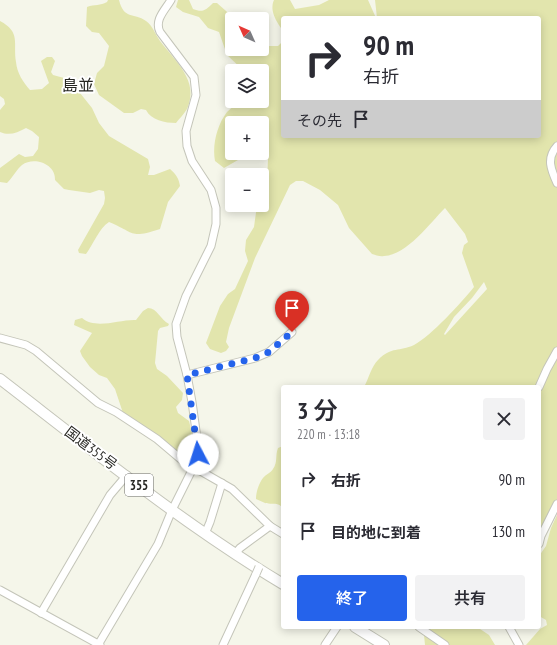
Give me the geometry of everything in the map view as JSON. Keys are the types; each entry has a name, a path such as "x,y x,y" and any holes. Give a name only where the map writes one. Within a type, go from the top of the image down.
{"highway":[{"name":"国道355号","path":"0,379 205,534 281,583"},
{"path":"358,629 384,645"}],"street":[{"path":"0,590 99,645 158,544 172,510 197,460 198,445 187,375 177,337 176,324 186,296 212,246 217,216 213,193 192,161 187,146 186,131 196,95 196,82 191,72 160,32 158,26 159,19 171,0"},
{"path":"557,146 551,157 551,170 557,183"},
{"path":"187,375 255,358 269,352 292,332"},
{"path":"0,338 26,345 36,351 87,395 156,439 176,457 232,489 270,526 281,533"},
{"path":"540,385 557,351"},
{"path":"41,613 110,495 127,475"},
{"path":"205,534 222,483"},
{"path":"541,536 557,504"},
{"path":"235,554 240,548 270,526"},
{"path":"223,645 259,566"},
{"path":"325,645 336,629"},
{"path":"422,629 445,645"},
{"path":"510,629 519,645"}],"green space":[{"path":"108,0 119,0 126,13 146,21 184,72 190,89 190,99 187,109 176,123 155,119 146,110 141,109 133,113 124,113 99,95 94,84 97,73 104,66 109,46 99,33 92,32 86,26 87,7 102,4"},
{"path":"178,0 189,0 193,9 199,11 206,9 213,3 217,3 227,12 225,12 225,49 219,32 208,28 199,17 183,12 176,7"},
{"path":"274,0 290,0 295,9 319,5 329,0 368,0 375,16 281,16 281,28 273,12"},
{"path":"375,0 557,0 557,505 541,547 541,385 365,385 378,360 387,353 409,347 421,341 446,319 474,287 462,253 464,245 468,242 465,234 445,208 418,237 401,250 393,254 380,256 372,254 349,228 338,205 320,190 303,181 296,181 290,185 255,258 229,328 226,342 229,347 226,351 221,353 210,349 206,343 220,306 228,294 235,289 248,261 245,251 246,240 254,227 256,212 269,212 269,168 268,168 269,116 225,116 225,160 238,160 224,168 215,161 214,148 216,135 223,117 231,108 269,108 269,64 237,64 228,56 269,56 269,46 278,46 281,43 281,138 541,138 541,16 377,16","holes":["484,282 487,289 445,335 444,334 454,317 472,298"]},
{"path":"0,21 7,25 14,34 15,55 19,74 30,90 42,89 49,83 41,61 47,57 52,57 55,61 51,72 53,75 64,78 80,93 92,108 99,123 109,136 148,159 150,167 148,175 154,175 170,169 176,175 180,186 168,202 160,229 143,234 137,234 129,232 109,222 99,232 86,254 79,253 78,250 104,204 104,191 99,190 90,193 64,189 55,180 52,170 48,166 43,163 32,161 22,165 7,183 0,182 0,168 19,154 25,157 33,156 38,149 39,137 26,128 7,134 0,132 0,110 5,104 4,99 0,96"},
{"path":"148,308 154,310 169,324 168,326 160,328 158,331 155,363 157,369 167,376 183,393 182,400 176,407 178,413 189,421 193,437 193,449 185,456 179,455 123,413 115,389 107,378 99,375 90,367 80,351 92,333 74,325 75,320 82,318 101,324 136,320 143,311"},
{"path":"281,447 281,507 277,504 265,503 256,499 260,482 273,469 278,448"},
{"path":"557,515 557,645 526,645 540,629 547,625 546,620 541,617 541,553 546,546 551,528"},
{"path":"415,629 480,629 489,635 495,645 425,645 424,635"}],"district":[{"name":"島並","path":"78,85"}],"route":[{"path":"198,454 198,445 187,375 255,358 269,352 292,332"}]}
